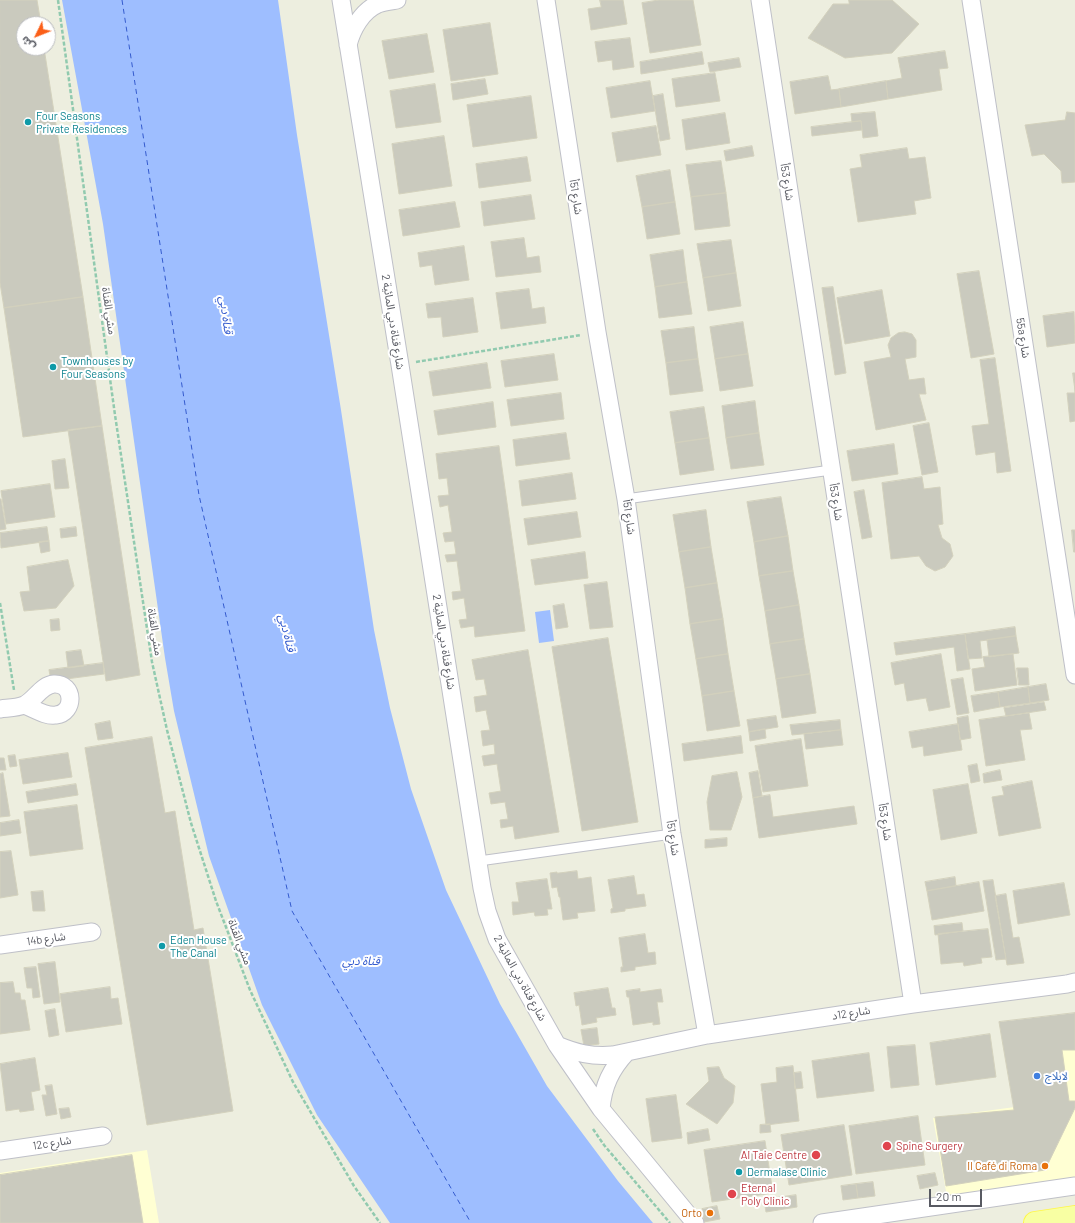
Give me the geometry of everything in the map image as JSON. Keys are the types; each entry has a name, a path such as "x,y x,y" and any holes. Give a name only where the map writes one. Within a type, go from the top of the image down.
{"main road":[{"path":"1035,1223 1075,1217"}],"street":[{"name":"شارع قناة دبي المائية 2","path":"341,0 487,911 497,939 557,1045 601,1109 695,1223"},
{"path":"347,45 355,26 369,10 371,2 397,0"},
{"name":"شارع 51أ","path":"546,0 597,332 626,499 672,834 707,1035"},
{"name":"شارع 53أ","path":"760,0 913,1004"},
{"name":"55a شارع","path":"971,0 1075,675"},
{"name":"14b شارع","path":"0,945 92,932"},
{"name":"شارع 12د","path":"557,1045 584,1055 613,1055 707,1035 913,1004 1075,982"},
{"path":"601,1109 602,1096 608,1078 618,1062 627,1052"},
{"name":"12c شارع","path":"0,1151 103,1136"},
{"path":"822,1223 1075,1186"}],"lane":[{"path":"626,499 831,470"},
{"path":"478,861 672,834"}],"path":[{"name":"مشي القناة","path":"58,0 136,561 152,662 172,751 191,823 250,990 293,1082 354,1186 380,1223"},
{"path":"400,365 597,332"},
{"path":"0,603 14,707"}],"shaded area":[{"name":"لابلاج","path":"1075,1016 1075,1179 947,1197 933,1118 1015,1107"},
{"path":"147,1150 159,1223 0,1223 0,1173"}],"water":[{"name":"قناة دبي","path":"62,0 278,0 297,135 341,410 374,630 390,708 411,789 446,890 500,1004 547,1086 618,1181 653,1223 390,1223 317,1115 262,1005 209,856 174,711 165,658 103,224"},
{"path":"550,610 554,641 539,643 535,612"}],"building":[{"name":"Four Seasons Private Residences","path":"0,0 37,0 40,16 16,16 16,56 45,56 83,297 4,308 0,283"},
{"path":"600,0 623,0 627,24 591,30 588,9 601,7"},
{"path":"659,0 693,0 701,45 650,53 642,3"},
{"path":"849,0 892,0 919,24 892,53 845,58 808,38 833,4 849,4"},
{"path":"490,23 498,74 451,81 443,30"},
{"path":"427,34 434,72 389,79 382,41"},
{"path":"630,38 634,67 613,70 612,60 598,62 595,42"},
{"path":"945,51 948,68 939,69 942,90 888,99 886,81 902,78 898,58"},
{"path":"702,52 704,64 641,74 640,62"},
{"path":"739,58 741,67 710,72 708,63"},
{"path":"715,73 720,101 676,107 672,79"},
{"path":"828,76 831,90 839,89 841,107 795,114 790,82"},
{"path":"485,79 488,94 453,100 451,84"},
{"path":"650,81 655,111 611,118 606,88"},
{"path":"886,81 888,99 841,107 839,89"},
{"path":"435,84 441,122 396,128 390,91"},
{"path":"663,94 670,139 660,141 653,96"},
{"path":"531,96 537,138 473,147 467,105"},
{"path":"875,112 878,136 863,138 861,121 852,122 851,114"},
{"path":"1067,112 1075,113 1075,182 1062,183 1061,171 1044,154 1032,156 1025,125 1065,120"},
{"path":"725,113 730,143 686,150 682,120"},
{"path":"861,121 862,130 812,136 811,127"},
{"path":"656,126 661,155 617,162 612,133"},
{"path":"444,136 452,186 399,194 392,144"},
{"path":"752,146 754,156 726,161 724,151"},
{"path":"907,148 909,159 925,157 931,198 914,201 916,214 858,222 850,169 862,167 860,155"},
{"path":"527,157 531,181 479,188 476,164"},
{"path":"721,161 726,193 691,197 686,165"},
{"path":"670,170 675,202 642,207 636,176"},
{"path":"726,193 730,226 695,230 691,197"},
{"path":"531,195 535,219 484,226 481,202"},
{"path":"455,202 460,227 403,236 399,210"},
{"path":"675,202 680,234 647,239 642,207"},
{"path":"524,238 527,258 539,256 541,272 496,277 491,242"},
{"path":"731,240 736,273 703,278 697,244"},
{"path":"464,246 469,280 435,285 432,265 420,267 418,253"},
{"path":"683,250 687,282 655,287 650,255"},
{"path":"979,271 994,354 971,358 957,274"},
{"path":"736,273 741,306 708,311 703,278"},
{"path":"687,282 692,314 659,318 655,287"},
{"path":"833,287 846,373 835,375 822,288"},
{"path":"529,289 532,309 544,307 546,323 501,329 496,293"},
{"path":"882,290 890,336 845,344 837,298"},
{"name":"Townhouses by Four Seasons","path":"83,297 102,426 23,437 4,308"},
{"path":"473,298 478,332 443,337 441,317 428,318 426,304"},
{"path":"1074,312 1075,343 1047,347 1043,316"},
{"path":"743,322 748,354 715,359 710,327"},
{"path":"694,327 698,359 666,363 661,331"},
{"path":"905,332 912,334 916,340 916,357 905,359 909,380 924,378 926,394 919,394 926,420 876,430 864,362 891,357 888,345 891,338 898,333"},
{"path":"554,354 558,380 505,387 501,361"},
{"path":"748,354 753,386 720,391 715,359"},
{"path":"995,358 1011,471 997,473 995,452 976,455 972,426 989,424 980,360"},
{"path":"698,359 703,391 670,395 666,363"},
{"path":"487,363 491,388 433,396 429,372"},
{"path":"1073,373 1075,373 1075,393"},
{"path":"561,393 564,419 511,426 507,400"},
{"path":"1067,393 1075,393 1075,421 1070,422"},
{"path":"755,401 759,433 726,438 722,406"},
{"path":"493,402 496,427 438,435 434,411"},
{"path":"704,407 709,438 675,443 670,412"},
{"path":"929,423 938,472 922,475 913,426"},
{"path":"102,426 140,675 106,681 68,430"},
{"path":"566,433 570,459 516,466 513,440"},
{"path":"759,433 764,465 731,469 726,438"},
{"path":"709,438 714,470 680,475 675,443"},
{"path":"894,444 898,474 852,481 847,451"},
{"path":"499,446 525,631 475,637 474,626 461,628 459,620 467,619 464,598 453,600 452,592 461,591 457,561 447,562 445,555 456,554 454,541 445,542 443,533 452,532 448,505 440,507 438,496 449,495 447,478 439,479 436,454"},
{"path":"65,459 69,488 55,489 52,461"},
{"path":"572,473 576,499 522,506 519,481"},
{"path":"922,477 924,489 940,487 943,524 938,525 942,538 950,544 953,556 945,567 935,571 926,566 919,556 891,559 882,483"},
{"path":"50,484 55,517 6,524 1,491"},
{"path":"864,490 872,537 862,539 854,492"},
{"path":"781,497 788,536 754,542 747,502"},
{"path":"0,499 6,529 0,530"},
{"path":"706,510 711,547 679,552 673,515"},
{"path":"577,512 581,537 528,545 524,519"},
{"path":"47,527 49,541 1,548 0,533"},
{"path":"76,527 77,536 61,538 60,529"},
{"path":"1072,530 1075,530 1075,552 1074,552"},
{"path":"788,536 793,571 759,576 754,542"},
{"path":"49,541 50,551 41,553 39,542"},
{"path":"711,547 717,583 685,588 679,552"},
{"path":"585,552 588,578 535,585 531,560"},
{"path":"68,560 74,586 56,608 24,611 20,592 30,591 27,567"},
{"path":"793,571 799,605 765,611 759,576"},
{"path":"607,582 613,627 590,629 584,585"},
{"path":"717,583 723,619 690,624 685,588"},
{"path":"564,604 568,627 556,629 553,606"},
{"path":"799,605 804,639 770,644 765,611"},
{"path":"59,619 60,630 51,631 50,620"},
{"path":"723,619 728,654 696,659 690,624"},
{"path":"1015,627 1016,636 980,641 982,658 968,659 965,634"},
{"path":"965,634 970,669 957,671 954,647 896,655 894,643"},
{"path":"1016,636 1019,653 989,657 987,640"},
{"path":"608,638 638,822 582,831 552,647"},
{"path":"804,639 810,674 776,679 770,644"},
{"path":"81,650 84,666 68,668 66,652"},
{"path":"528,650 559,832 515,839 513,826 501,828 500,820 508,819 505,802 491,804 489,793 501,791 497,764 484,766 482,756 495,754 494,744 483,746 481,731 490,730 486,710 476,712 474,697 487,695 484,679 476,680 472,660"},
{"path":"728,654 734,691 702,696 696,659"},
{"path":"941,654 950,707 929,711 926,698 907,701 904,683 895,685 891,663"},
{"path":"1013,654 1017,685 975,691 972,669 985,667 983,657"},
{"path":"103,663 104,674 51,681 49,670"},
{"path":"1017,668 1028,668 1029,685 1019,685"},
{"path":"810,674 816,713 782,718 776,679"},
{"path":"963,678 969,713 957,715 951,680"},
{"path":"1046,684 1049,700 1030,703 1028,687"},
{"path":"1028,687 1030,703 1000,707 998,692"},
{"path":"734,691 740,726 707,731 702,696"},
{"path":"998,692 1000,707 974,712 971,696"},
{"path":"1044,702 1046,710 1006,716 1004,708"},
{"path":"1029,713 1032,729 1020,730 1025,760 986,766 979,720"},
{"path":"776,716 778,727 749,732 747,720"},
{"path":"968,716 971,738 960,740 957,718"},
{"path":"840,720 841,730 792,735 790,725"},
{"path":"110,721 113,738 98,740 95,724"},
{"path":"958,724 962,750 924,756 923,746 912,748 909,732"},
{"path":"765,729 766,738 750,741 749,732"},
{"path":"841,730 843,745 806,749 804,734"},
{"path":"741,736 743,753 684,761 682,744"},
{"name":"Eden House The Canal","path":"152,737 165,813 175,811 194,930 203,928 233,1111 147,1125 85,748"},
{"path":"801,739 808,786 763,792 755,746"},
{"path":"68,753 72,777 23,784 19,760"},
{"path":"15,755 17,766 10,767 8,756"},
{"path":"0,758 4,758 6,770 0,770"},
{"path":"977,764 980,781 971,783 968,766"},
{"path":"1000,770 1002,780 984,783 983,774"},
{"path":"758,771 762,796 753,798 749,773"},
{"path":"737,772 742,797 731,830 710,830 707,802 712,776"},
{"path":"3,773 10,816 0,817 0,774"},
{"path":"1032,781 1041,828 999,836 992,797 1004,795 1002,787"},
{"path":"76,784 78,795 28,803 26,792"},
{"path":"968,784 977,833 941,840 933,790"},
{"path":"770,795 773,817 854,806 857,824 759,838 753,798"},
{"path":"77,805 83,849 30,856 24,812"},
{"path":"19,820 21,833 0,836 0,823"},
{"path":"727,838 727,846 705,848 705,840"},
{"path":"11,851 18,895 0,898 0,852"},
{"path":"577,871 578,879 591,877 595,911 577,913 578,918 563,920 560,897 557,887 552,888 550,873"},
{"path":"634,876 637,895 644,894 646,906 611,913 611,909 613,908 608,880"},
{"path":"955,877 956,886 927,891 925,882"},
{"path":"547,879 552,909 547,909 548,915 535,916 534,912 513,915 512,902 519,902 516,883"},
{"path":"993,880 1006,959 996,960 983,881"},
{"path":"979,882 984,911 932,920 927,891"},
{"path":"1064,883 1070,915 1018,924 1013,891"},
{"path":"43,891 45,911 33,911 31,892"},
{"path":"1006,894 1013,938 1019,937 1024,963 1007,965 995,896"},
{"path":"962,923 963,931 935,935 934,926"},
{"path":"988,929 992,957 981,958 982,963 964,966 963,962 941,964 938,934"},
{"path":"645,934 648,953 655,952 656,964 635,967 635,970 621,972 621,967 623,967 619,938"},
{"path":"55,962 60,1002 44,1004 38,964"},
{"path":"36,967 40,997 33,998 32,988 27,988 24,968"},
{"path":"13,982 15,993 20,993 21,1000 25,1000 30,1030 0,1034 0,983"},
{"path":"110,987 111,999 118,998 122,1024 66,1032 60,994"},
{"path":"608,988 612,1008 615,1008 616,1015 596,1018 597,1022 582,1025 579,1005 576,1006 574,993"},
{"path":"640,989 640,992 661,989 663,1002 657,1002 660,1024 653,1025 653,1022 633,1025 629,997 627,997 626,991"},
{"path":"55,1009 59,1035 49,1037 45,1011"},
{"name":"لابلاج","path":"1075,1013 1075,1050 1062,1050 1069,1101 1075,1101 1075,1108 1045,1170 946,1186 935,1117 1014,1110 999,1022"},
{"path":"597,1028 599,1044 584,1046 581,1030"},
{"path":"990,1034 996,1077 936,1085 930,1043"},
{"path":"915,1045 919,1085 891,1088 887,1047"},
{"path":"869,1053 874,1091 817,1098 812,1061"},
{"path":"35,1058 40,1090 31,1092 34,1110 20,1112 19,1109 6,1111 0,1064"},
{"path":"793,1066 799,1121 766,1125 761,1084 777,1082 776,1068"},
{"path":"719,1067 724,1078 735,1086 733,1103 717,1124 686,1104 709,1081 707,1068"},
{"path":"801,1072 803,1088 795,1089 794,1073"},
{"path":"52,1085 57,1114 46,1116 42,1095 47,1095 45,1086"},
{"path":"676,1095 682,1138 652,1142 646,1099"},
{"path":"69,1108 71,1117 61,1119 59,1109"},
{"name":"Spine Surgery","path":"918,1116 925,1165 856,1174 849,1126"},
{"path":"770,1124 771,1132 760,1133 760,1125"},
{"name":"Al Taie Centre","path":"844,1125 852,1175 789,1185 781,1135"},
{"path":"708,1129 710,1140 688,1144 687,1133"},
{"name":"Dermalase Clinic","path":"765,1141 773,1193 712,1202 704,1150"},
{"path":"132,1155 143,1223 0,1223 0,1175"},
{"path":"935,1173 938,1185 920,1189 917,1176"},
{"path":"873,1182 875,1196 858,1198 856,1184"},
{"path":"856,1184 858,1198 843,1200 841,1186"},
{"path":"796,1195 797,1207 766,1212 764,1200"},
{"path":"717,1206 720,1219 704,1222 702,1209"}],"ferry route":[{"path":"122,0 199,495 292,911 471,1223"}],"place":[{"name":"Four Seasons Private Residences","path":"28,122"},
{"name":"Townhouses by Four Seasons","path":"53,367"},
{"name":"Eden House The Canal","path":"162,946"},
{"name":"لابلاج","path":"1037,1076"},
{"name":"Spine Surgery","path":"887,1146"},
{"name":"Al Taie Centre","path":"816,1155"},
{"name":"Il Café di Roma","path":"1045,1166"},
{"name":"Dermalase Clinic","path":"739,1172"},
{"name":"Eternal Poly Clinic","path":"732,1194"},
{"name":"Orto","path":"710,1213"}]}
